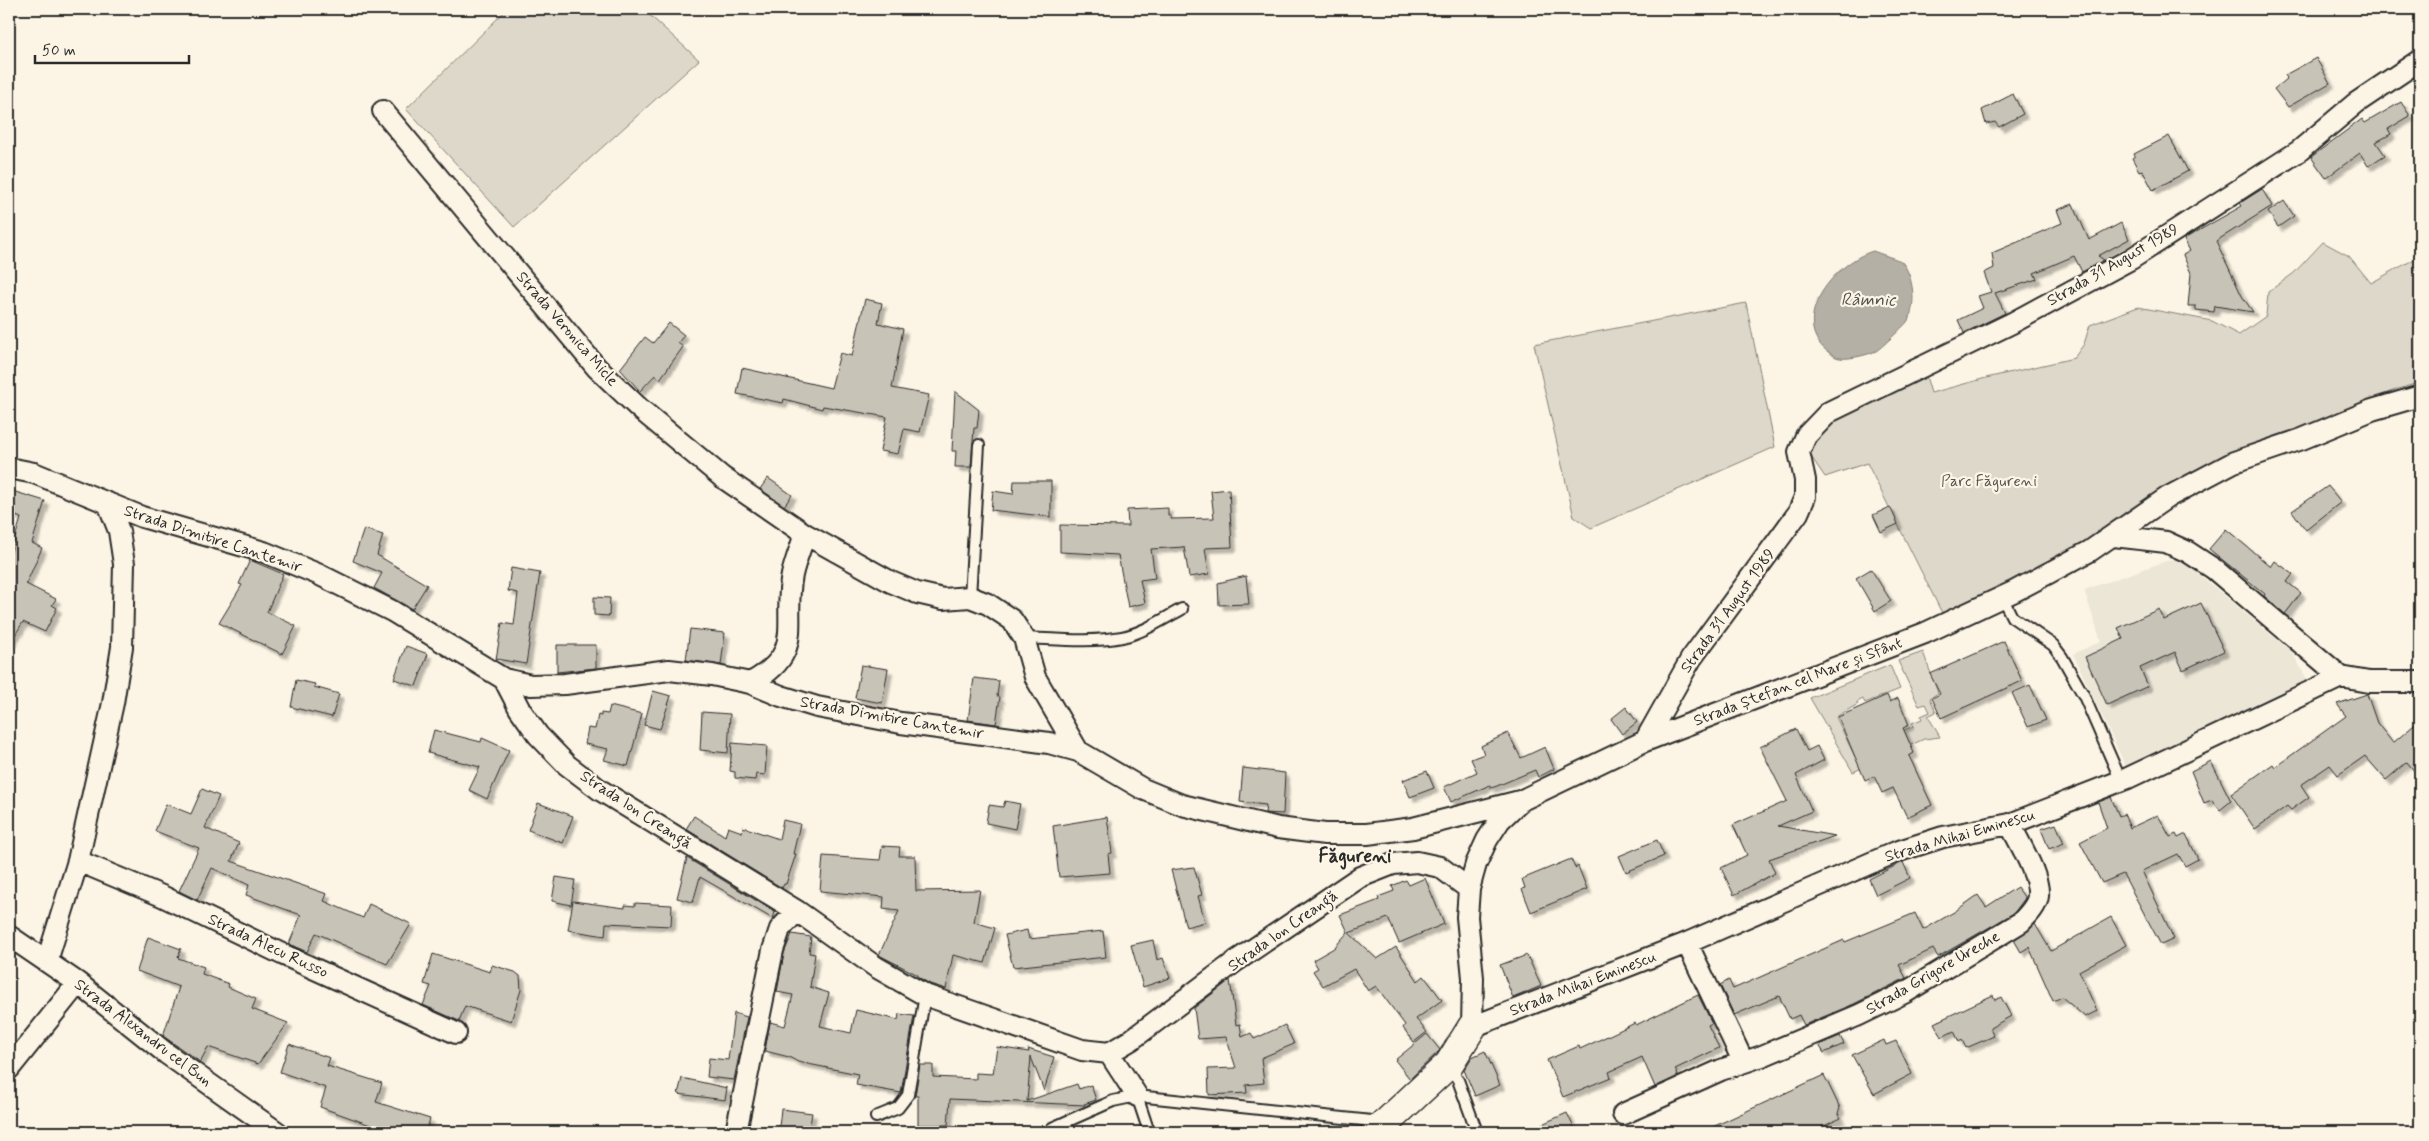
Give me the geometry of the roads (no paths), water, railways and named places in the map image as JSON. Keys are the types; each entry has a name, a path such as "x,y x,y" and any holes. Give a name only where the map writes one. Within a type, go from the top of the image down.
{"street":[{"name":"Strada 31 August 1989","path":"1646,741 1691,659 1798,513 1805,497 1805,480 1799,452 1806,436 1829,412 2012,323 2131,259 2299,151 2356,103 2420,60"},
{"name":"Strada Veronica Micle","path":"383,112 597,368 639,408 722,477 806,534 857,565 917,593 943,600 970,597"},
{"name":"Strada Ștefan cel Mare și Sfânt","path":"1382,1127 1449,1064 1472,1027 1474,985 1467,917 1469,889 1476,864 1487,840 1500,820 1520,800 1646,741 1924,632 2002,597 2050,573 2114,536 2168,497 2234,462 2302,439 2372,410 2420,396"},
{"name":"Strada Dimitire Cantemir","path":"9,468 34,473 142,517 264,552 320,575 392,610 504,679 531,685 565,684 669,670 750,682 781,696 817,707 901,723 1049,742 1078,751 1143,788 1182,805 1278,828 1325,834 1367,834 1413,828 1520,800"},
{"path":"47,961 78,861 113,703 122,647 124,564 119,531 108,503"},
{"path":"750,682 770,672 783,656 790,634 792,575 806,534"},
{"path":"2114,536 2166,542 2188,552 2214,569 2341,677 2369,682 2420,682"},
{"path":"970,597 988,604 1012,620 1024,638 1035,678 1078,751"},
{"name":"Strada Mihai Eminescu","path":"1472,1027 1688,943 1896,852 1943,838 2010,824 2121,781 2341,677"},
{"name":"Strada Ion Creangă","path":"504,679 519,708 538,735 567,765 600,790 797,911 876,967 925,995 1082,1050 1109,1054 1131,1040 1236,961 1360,877 1393,864 1417,862 1440,868 1469,889"},
{"name":"Strada Grigore Ureche","path":"1623,1114 1743,1061 1762,1056 1806,1038 1906,992 2021,922 2032,911 2038,896 2036,878 2010,824"},
{"name":"Strada Alecu Russo","path":"78,861 162,896 456,1033"},
{"path":"736,1132 773,950 780,929 797,911"},
{"name":"Strada Alexandru cel Bun","path":"9,936 78,983 167,1054 277,1132"},
{"path":"1688,943 1743,1061"},
{"path":"9,1069 78,983"},
{"path":"1109,1054 1137,1096"}],"lane":[{"path":"970,597 979,445"},
{"path":"2002,597 2012,617 2053,645 2062,657 2084,696 2121,781"},
{"path":"1024,638 1087,641 1123,637 1151,626 1182,608"},
{"path":"876,1117 898,1108 908,1095 925,995"},
{"path":"1449,1064 1458,1080 1477,1132"},
{"path":"1137,1096 1149,1132"},
{"path":"1052,1128 1113,1101 1137,1096 1382,1127"}],"water":[{"name":"Râmnic","path":"1873,251 1901,261 1909,274 1913,291 1910,316 1907,322 1876,351 1850,358 1836,357 1820,345 1813,330 1813,314 1819,298 1829,282 1857,258"}],"district":[{"name":"Făgureni","path":"1355,856"}],"park label":[{"name":"Parc Făgureni","path":"1989,481"}]}
